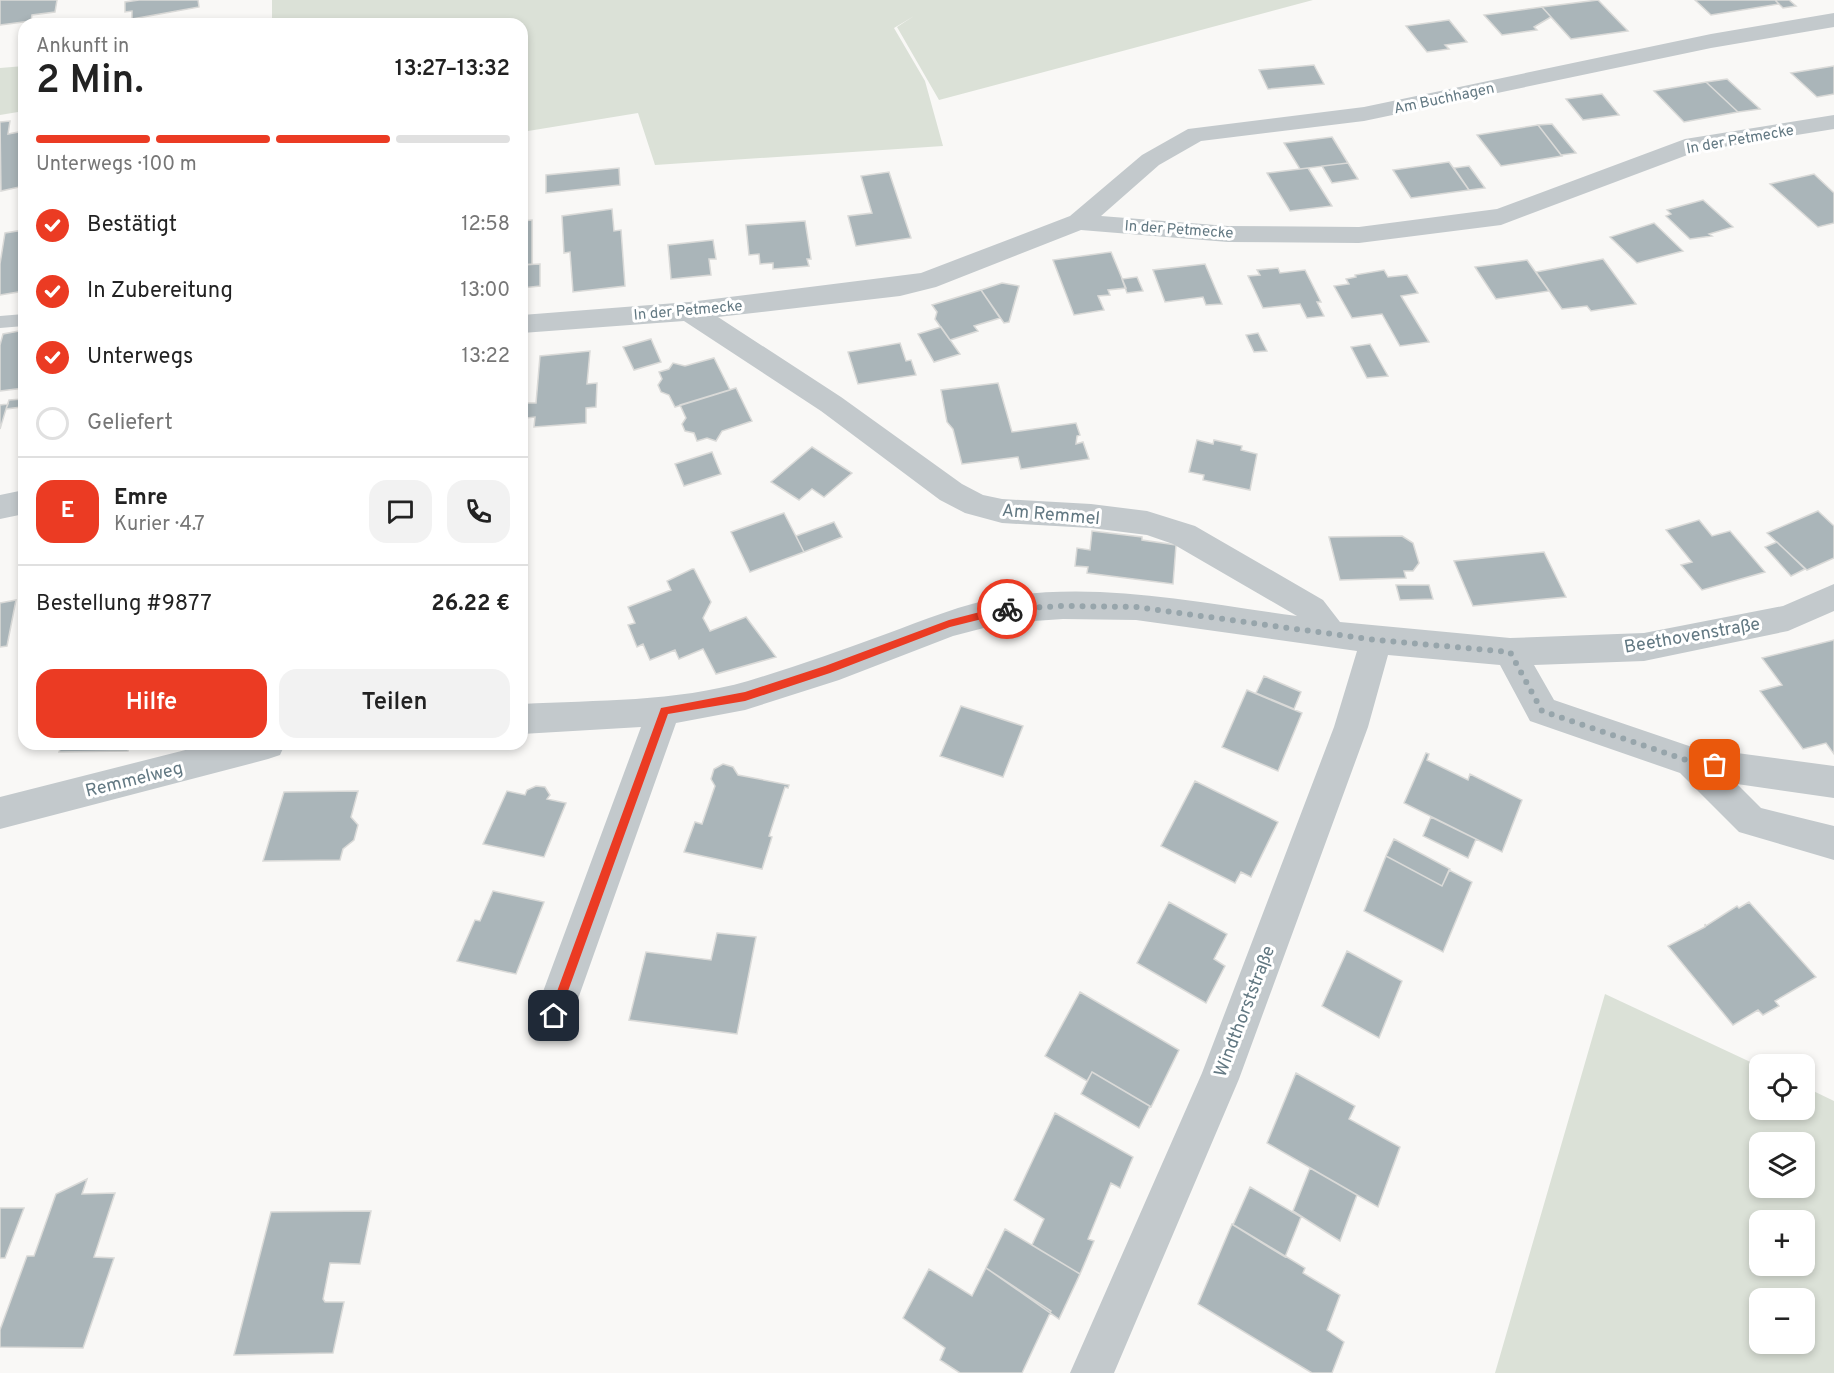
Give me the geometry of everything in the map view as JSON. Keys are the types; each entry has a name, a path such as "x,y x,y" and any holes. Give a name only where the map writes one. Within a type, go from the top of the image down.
{"street":[{"name":"Am Buchhagen","path":"1079,222 1120,185 1183,138 1196,134 1364,114 1711,40 1834,20"},
{"name":"In der Petmecke","path":"528,324 688,311 859,293 927,281 1079,222 1228,234 1359,235 1501,217 1694,144 1834,122"},
{"name":"Am Remmel","path":"688,311 831,404 951,492 976,505 1002,511 1091,516 1147,524 1184,535 1312,609 1331,634"},
{"path":"0,507 18,503"},
{"name":"Beethovenstraße","path":"1510,652 1644,647 1788,618 1834,597"},
{"path":"528,719 664,711 745,696 827,670 949,624 1003,610 1063,606 1136,607 1376,640 1510,652 1542,711 1692,762 1834,782"},
{"name":"Windthorststraße","path":"1092,1373 1219,1079 1351,727 1376,640"},
{"path":"554,1016 664,711"},
{"name":"Remmelweg","path":"0,813 245,750"},
{"path":"1692,762 1750,821 1834,843"}],"lane":[{"path":"0,322 18,320"}],"shaded area":[{"path":"272,0 1313,0 939,100 897,27 914,16 894,28 925,81 943,146 655,165 638,113 528,131 528,18 272,18"},
{"path":"18,66 18,112 0,115 0,68"},
{"path":"1605,994 1749,1061 1749,1120 1815,1120 1815,1092 1834,1101 1834,1373 1495,1373"}],"building":[{"path":"0,0 57,0 55,12 32,15 32,18 18,18 18,23 0,25"},
{"path":"198,0 199,7 132,18 132,11 125,12 125,2"},
{"path":"1598,0 1628,31 1571,39 1542,7"},
{"path":"1695,0 1775,0 1779,4 1711,15"},
{"path":"1775,0 1789,0 1796,6 1783,8"},
{"path":"1542,7 1551,17 1534,27 1537,30 1502,35 1484,15"},
{"path":"1449,20 1467,42 1445,45 1449,49 1427,52 1406,26"},
{"path":"1314,65 1324,84 1268,89 1259,70"},
{"path":"1834,66 1834,94 1817,97 1791,73"},
{"path":"1727,79 1760,109 1738,112 1706,82"},
{"path":"1706,82 1738,112 1684,122 1654,91"},
{"path":"1602,94 1619,115 1583,120 1566,99"},
{"path":"10,121 8,134 18,132 18,187 1,191 0,122"},
{"path":"1552,124 1576,153 1561,155 1538,125"},
{"path":"1538,125 1562,156 1501,166 1477,135"},
{"path":"1332,137 1348,163 1300,169 1284,143"},
{"path":"1449,162 1469,190 1411,198 1393,170"},
{"path":"1348,163 1358,179 1332,183 1322,166"},
{"path":"1469,166 1485,188 1469,190 1454,168"},
{"path":"619,168 620,185 546,193 546,175"},
{"path":"1308,168 1332,206 1290,211 1267,173"},
{"path":"889,172 911,238 856,246 848,216 872,213 861,176"},
{"path":"1814,174 1834,193 1834,223 1818,227 1770,184"},
{"path":"1703,200 1733,227 1709,234 1712,236 1690,239 1666,216 1671,214 1667,210"},
{"path":"612,209 614,231 621,230 625,286 573,292 570,252 564,253 562,216"},
{"path":"528,220 532,220 532,264 528,264"},
{"path":"805,221 811,259 807,259 809,266 773,269 773,263 760,264 759,254 749,255 746,225"},
{"path":"1654,223 1683,251 1637,263 1610,237"},
{"path":"18,231 18,292 0,295 0,264 5,233"},
{"path":"713,240 716,259 709,259 711,275 671,279 668,245"},
{"path":"1111,252 1126,288 1108,290 1110,295 1098,296 1104,310 1074,315 1053,260"},
{"path":"1603,259 1636,304 1591,311 1587,306 1562,309 1536,272"},
{"path":"1527,260 1549,291 1496,299 1475,267"},
{"path":"540,264 540,286 528,287 528,265"},
{"path":"1205,264 1222,304 1206,305 1203,297 1165,302 1153,270"},
{"path":"1278,268 1280,273 1305,270 1321,302 1317,302 1324,316 1307,318 1300,304 1263,308 1248,276 1260,275 1257,270"},
{"path":"1384,270 1388,277 1407,275 1418,293 1401,296 1429,342 1400,346 1382,314 1352,318 1334,286 1349,284 1346,279 1356,277 1355,275"},
{"path":"1137,277 1143,291 1127,293 1122,279"},
{"path":"1002,283 1019,286 1009,322 1004,323 981,290"},
{"path":"981,290 1000,318 974,326 978,331 950,340 935,319 937,312 932,305"},
{"path":"941,327 960,354 934,362 918,334"},
{"path":"18,331 18,389 0,391 0,345 3,334"},
{"path":"1258,333 1267,351 1254,352 1246,335"},
{"path":"651,339 661,362 634,370 623,347"},
{"path":"900,343 906,361 911,360 916,375 858,384 848,352"},
{"path":"1370,344 1388,376 1367,378 1351,347"},
{"path":"590,351 587,384 597,383 596,407 586,408 586,423 534,427 535,417 528,418 528,403 536,403 540,356"},
{"path":"714,358 730,390 675,407 669,395 661,392 658,385 662,379 659,372 669,369 673,363 685,366"},
{"path":"998,383 1012,432 1076,423 1080,435 1077,436 1076,444 1083,442 1089,459 1021,469 1018,457 962,464 953,429 947,422 941,390"},
{"path":"736,388 752,421 722,431 716,441 707,438 697,441 694,433 685,431 682,424 686,418 680,405"},
{"path":"18,399 18,407 6,409 9,400"},
{"path":"8,404 6,409 0,429 0,405"},
{"path":"1197,440 1213,444 1214,440 1242,446 1241,450 1257,454 1250,490 1203,480 1204,475 1189,472"},
{"path":"812,447 852,473 824,497 812,489 799,500 771,482"},
{"path":"712,452 721,474 684,486 675,464"},
{"path":"1818,511 1834,526 1834,558 1807,570 1767,533"},
{"path":"784,513 804,552 750,572 731,532"},
{"path":"1699,520 1712,536 1730,531 1765,572 1702,590 1681,565 1692,562 1666,530"},
{"path":"834,522 842,537 804,552 796,536"},
{"path":"1092,531 1142,537 1142,540 1176,545 1173,584 1087,573 1088,567 1075,566 1077,548 1090,550"},
{"path":"1402,536 1413,543 1419,563 1413,571 1404,571 1406,578 1340,580 1329,537"},
{"path":"1777,542 1805,569 1791,576 1765,547"},
{"path":"1544,552 1566,597 1473,606 1454,561"},
{"path":"692,569 711,602 703,618 710,631 746,617 776,657 716,674 703,649 679,659 675,650 650,660 643,644 637,647 628,625 635,623 628,607 671,590 667,581"},
{"path":"1396,585 1429,585 1433,599 1400,600"},
{"path":"16,600 7,646 0,647 0,603"},
{"path":"1834,640 1834,754 1826,743 1803,749 1760,691 1782,685 1762,658"},
{"path":"1264,676 1301,692 1294,709 1256,693"},
{"path":"1247,690 1302,713 1278,771 1222,747"},
{"path":"961,706 1023,726 1003,777 940,756"},
{"path":"60,750 128,750 128,751 59,752"},
{"path":"1426,753 1429,754 1427,760 1468,780 1470,774 1522,800 1502,852 1404,803"},
{"path":"723,764 733,767 738,775 789,785 788,788 785,787 769,836 772,837 762,869 684,852 695,822 702,824 715,786 711,779 714,769"},
{"path":"1195,781 1278,822 1251,877 1241,872 1235,883 1161,846"},
{"path":"536,786 545,787 550,795 547,799 566,803 544,857 483,844 507,791 525,795 527,790"},
{"path":"358,791 351,817 358,825 354,840 343,849 340,860 263,861 284,792"},
{"path":"1431,817 1476,839 1468,858 1423,836"},
{"path":"1394,839 1450,869 1442,886 1386,856"},
{"path":"1386,856 1442,886 1449,870 1472,882 1443,952 1364,911"},
{"path":"493,891 544,902 516,974 457,961 475,920 480,921"},
{"path":"1169,902 1227,934 1214,959 1225,966 1206,1003 1137,963"},
{"path":"1749,902 1816,977 1775,1001 1779,1006 1763,1015 1758,1010 1733,1025 1668,946 1705,927 1705,924 1706,926 1737,906 1739,908"},
{"path":"717,933 756,937 737,1034 629,1020 646,952 711,960"},
{"path":"1347,951 1402,981 1379,1038 1322,1006"},
{"path":"1080,992 1179,1050 1151,1107 1092,1072 1087,1081 1045,1056"},
{"path":"1092,1072 1150,1106 1139,1128 1081,1094"},
{"path":"1296,1073 1355,1106 1349,1119 1400,1147 1378,1207 1267,1143"},
{"path":"1055,1113 1133,1157 1120,1188 1111,1183 1088,1239 1094,1241 1080,1274 1032,1245 1044,1219 1014,1200"},
{"path":"1310,1168 1357,1195 1340,1241 1293,1211"},
{"path":"87,1179 82,1194 115,1193 94,1257 114,1258 83,1348 0,1347 0,1330 27,1256 34,1256 56,1194"},
{"path":"1250,1187 1301,1217 1285,1257 1233,1225"},
{"path":"0,1208 24,1208 5,1258 0,1258"},
{"path":"371,1211 360,1264 330,1263 323,1299 325,1302 344,1302 333,1353 234,1355 271,1212"},
{"path":"1232,1224 1305,1268 1303,1273 1340,1295 1327,1330 1344,1342 1332,1373 1312,1373 1198,1304"},
{"path":"1005,1229 1080,1274 1059,1319 986,1268"},
{"path":"986,1268 1051,1311 1022,1373 960,1373 940,1360 945,1348 903,1318 929,1269 972,1296"}],"way so far":[{"path":"1007,609 1063,606 1136,607 1376,640 1510,652 1542,711 1692,762 1715,765"}],"route":[{"path":"554,1016 664,711 745,696 827,670 949,624 1007,609"}]}
